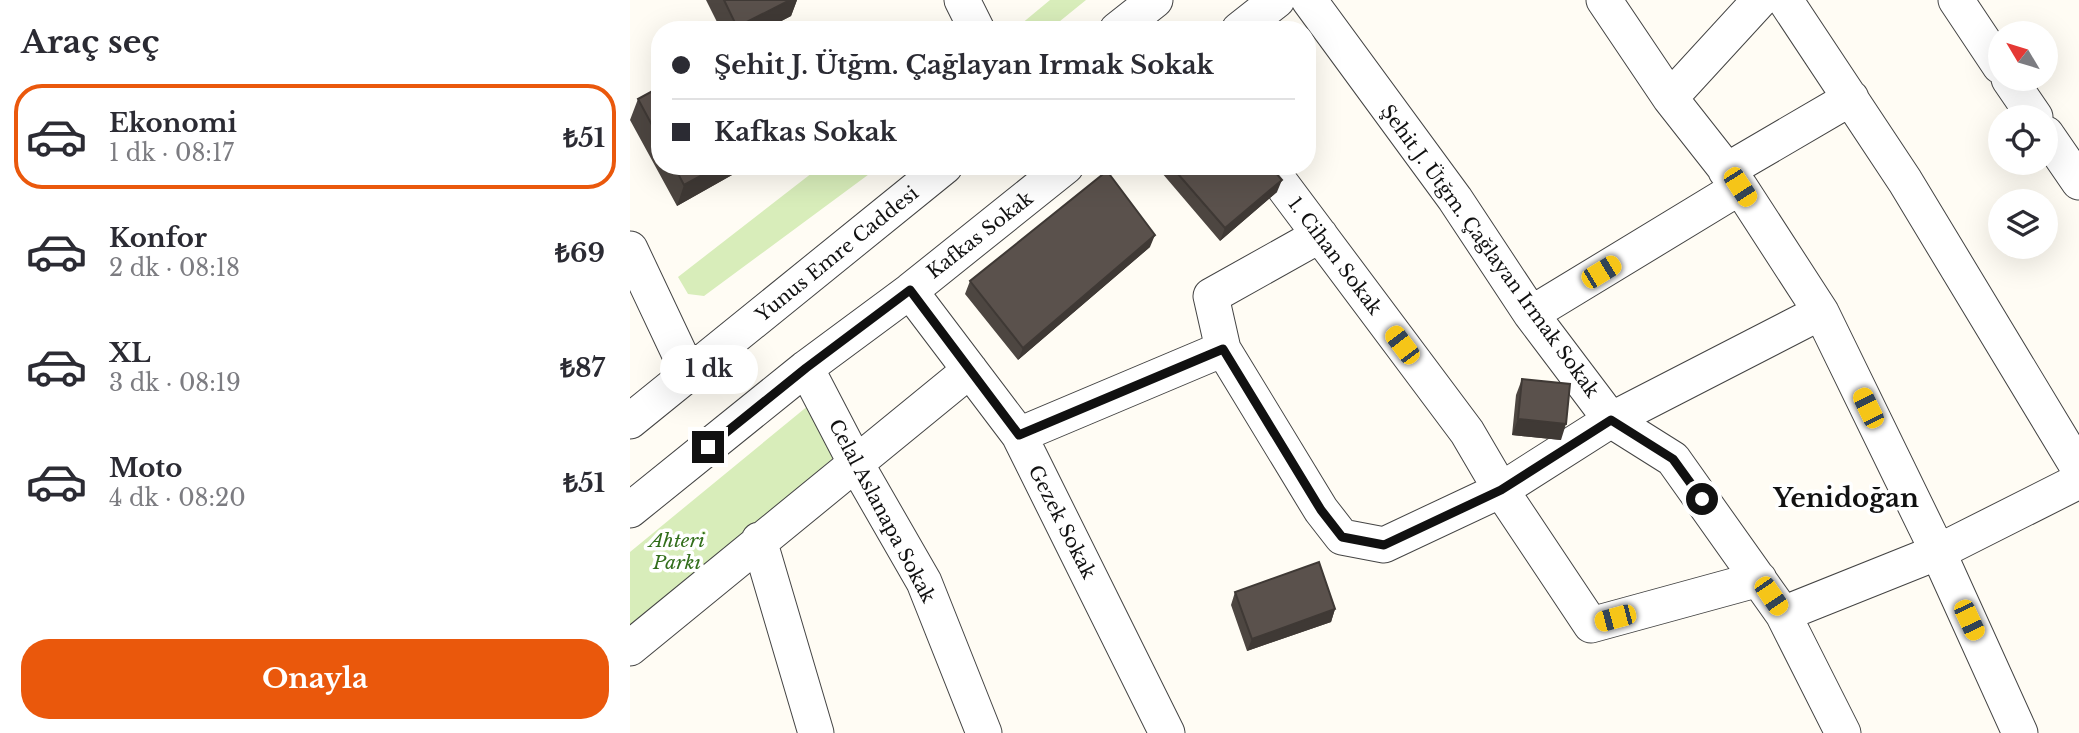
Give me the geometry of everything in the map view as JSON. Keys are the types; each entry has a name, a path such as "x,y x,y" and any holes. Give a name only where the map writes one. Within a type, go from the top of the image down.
{"street":[{"path":"1128,21 1155,0"},
{"path":"1250,21 1277,0"},
{"name":"Şehit J. Ütğm. Çağlayan Irmak Sokak","path":"1309,0 1455,199 1531,314 1611,420 1673,459 1783,614 1843,733"},
{"path":"1604,0 1670,98 1733,179 1821,312 1938,552 2020,733"},
{"path":"1670,98 1760,0"},
{"path":"1785,0 1905,181 2079,469"},
{"path":"1956,0 1988,48"},
{"path":"1531,314 1851,98"},
{"path":"2058,151 2079,182"},
{"name":"Yunus Emre Caddesi","path":"630,421 934,175"},
{"name":"Kafkas Sokak","path":"630,510 1052,175"},
{"name":"1. Cihan Sokak","path":"1275,175 1468,432 1501,490 1591,625 1759,579"},
{"path":"1320,235 1211,296 1223,349 1321,510 1342,537 1384,545 1501,490 1611,420 1821,312"},
{"path":"630,249 690,374"},
{"name":"Gezek Sokak","path":"910,290 1019,435 1167,733"},
{"path":"1019,435 1223,349"},
{"name":"Celal Aslanapa Sokak","path":"806,368 855,462 924,582 984,733"},
{"path":"630,648 970,370"},
{"path":"1783,614 1938,552 2079,481"},
{"path":"759,540 816,733"}],"green space":[{"path":"1050,0 1086,0 1060,21 1025,21"},
{"path":"809,175 868,175 704,296 688,294 678,277"},
{"name":"Ahteri Parkı","path":"820,396 844,449 630,629 630,552"}],"building":[{"path":"724,0 790,0 749,21 734,21"},
{"path":"651,92 651,123 638,99"},
{"path":"679,175 702,175 684,185"},
{"path":"1102,175 1110,175 1155,235 1023,348 970,281"},
{"path":"1179,175 1278,175 1282,180 1225,228"},
{"path":"1522,379 1570,384 1566,424 1518,419"},
{"path":"1319,562 1335,609 1252,639 1235,592"}],"district":[{"name":"Yenidoğan","path":"1846,498"}],"route":[{"path":"708,447 806,368 910,290 1019,435 1223,349 1321,510 1342,537 1384,545 1501,490 1611,420 1673,459 1702,499"}]}
